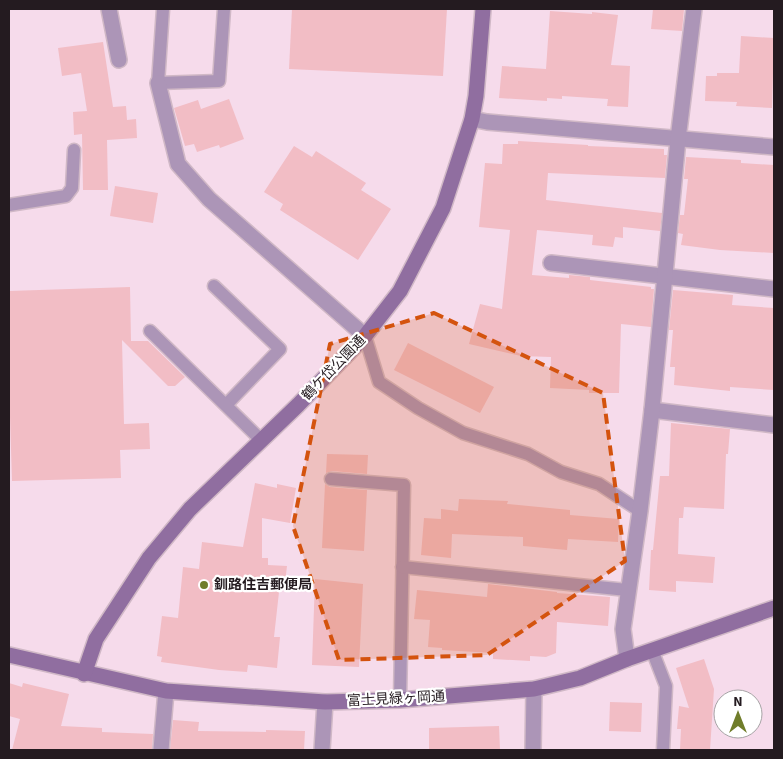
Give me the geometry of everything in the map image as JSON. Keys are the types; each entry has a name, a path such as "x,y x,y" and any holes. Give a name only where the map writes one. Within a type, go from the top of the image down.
{"street":[{"path":"109,9 120,60"},
{"name":"鶴ケ岱公園通","path":"84,674 96,639 150,558 190,509 298,405 366,336 400,291 443,208 472,119 484,9"},
{"path":"626,659 622,629 640,511 652,410 678,139 694,9"},
{"path":"158,83 178,164 209,199 366,336"},
{"path":"472,119 487,122 774,148"},
{"path":"551,263 774,289"},
{"path":"652,410 774,425"},
{"name":"富士見緑ヶ岡通","path":"9,655 166,692 325,702 400,700 534,689 580,678 626,659 774,608"},
{"path":"533,750 534,689"},
{"path":"161,750 166,692"},
{"path":"322,750 325,702"}],"lane":[{"path":"163,9 158,83 219,81 224,9"},
{"path":"9,205 66,196 72,188 74,150"},
{"path":"214,286 280,350 226,405"},
{"path":"150,331 261,440"},
{"path":"366,336 373,369 378,382 418,408 463,433 528,454 561,472 599,484 640,511"},
{"path":"331,479 404,485 400,700"},
{"path":"402,567 627,590"},
{"path":"652,650 666,686 663,750"}],"highlighted area":[{"path":"434,313 603,393 625,561 487,655 339,660 293,526 330,344"}],"building":[{"path":"292,9 447,9 443,76 289,69"},
{"path":"653,9 684,9 682,31 651,29"},
{"path":"550,11 618,15 611,65 630,66 628,107 607,106 608,99 562,96 562,99 547,98 547,101 499,98 502,66 546,69"},
{"path":"741,36 774,38 772,108 736,106 737,102 705,101 706,76 717,76 717,73 739,73"},
{"path":"103,42 113,107 126,106 127,120 136,119 137,138 107,140 108,190 83,190 82,134 74,135 73,112 87,111 81,73 62,76 58,48"},
{"path":"229,99 244,139 220,148 219,145 197,152 194,144 185,146 174,108 198,100 201,109"},
{"path":"518,141 664,149 664,155 667,155 665,178 548,173 546,200 662,213 660,231 623,227 623,238 615,237 613,247 592,245 593,235 537,230 532,275 569,278 569,275 590,277 590,280 651,287 651,289 654,289 651,327 621,324 619,393 589,393 589,390 550,388 551,357 521,356 469,344 480,304 502,309 510,230 479,227 485,163 502,164 503,144 518,144"},
{"path":"294,146 312,157 316,151 366,183 361,190 391,209 358,260 280,210 283,204 264,192"},
{"path":"686,157 741,160 741,163 774,165 774,253 720,250 681,245 683,234 678,233 680,215 684,215 688,179 684,179"},
{"path":"115,186 158,193 153,223 110,216"},
{"path":"130,287 131,341 148,341 185,377 175,386 168,386 122,340 124,424 149,423 150,449 120,450 121,478 12,481 9,291"},
{"path":"673,290 733,295 732,305 774,308 774,390 730,387 730,391 674,385 675,367 670,367 673,330 669,330"},
{"path":"408,343 494,387 480,413 394,370"},
{"path":"671,423 730,429 728,454 726,454 724,509 684,507 683,518 679,518 678,554 715,557 713,583 676,581 676,592 649,590 651,550 653,550 660,476 669,476"},
{"path":"327,454 368,455 367,474 332,471 326,473"},
{"path":"255,483 277,488 277,484 296,488 290,523 262,518 262,558 268,558 268,565 287,566 285,583 280,583 274,637 280,637 277,668 248,665 247,672 161,662 162,657 157,656 162,616 178,618 183,567 199,569 202,542 243,547"},
{"path":"325,484 330,487 367,490 364,551 322,548"},
{"path":"459,499 508,501 507,504 570,510 570,515 619,519 618,542 568,539 567,550 523,546 523,537 452,534 451,558 421,555 424,518 441,519 441,509 458,511"},
{"path":"315,579 363,584 359,667 312,665"},
{"path":"488,584 557,593 610,597 608,626 557,622 556,653 546,657 530,656 530,661 493,659 493,653 442,650 442,648 428,647 430,620 414,619 417,590 487,597"},
{"path":"704,659 714,689 710,750 680,750 681,729 677,729 679,706 689,708 676,668"},
{"path":"9,683 22,687 23,683 69,694 61,726 102,728 102,732 153,734 152,750 12,750 20,719 9,716"},
{"path":"610,702 642,703 641,732 609,731"},
{"path":"173,720 199,722 198,731 305,731 304,750 170,750"},
{"path":"499,726 500,750 429,750 429,728"}],"place":[{"name":"釧路住吉郵便局","path":"204,585"}]}
